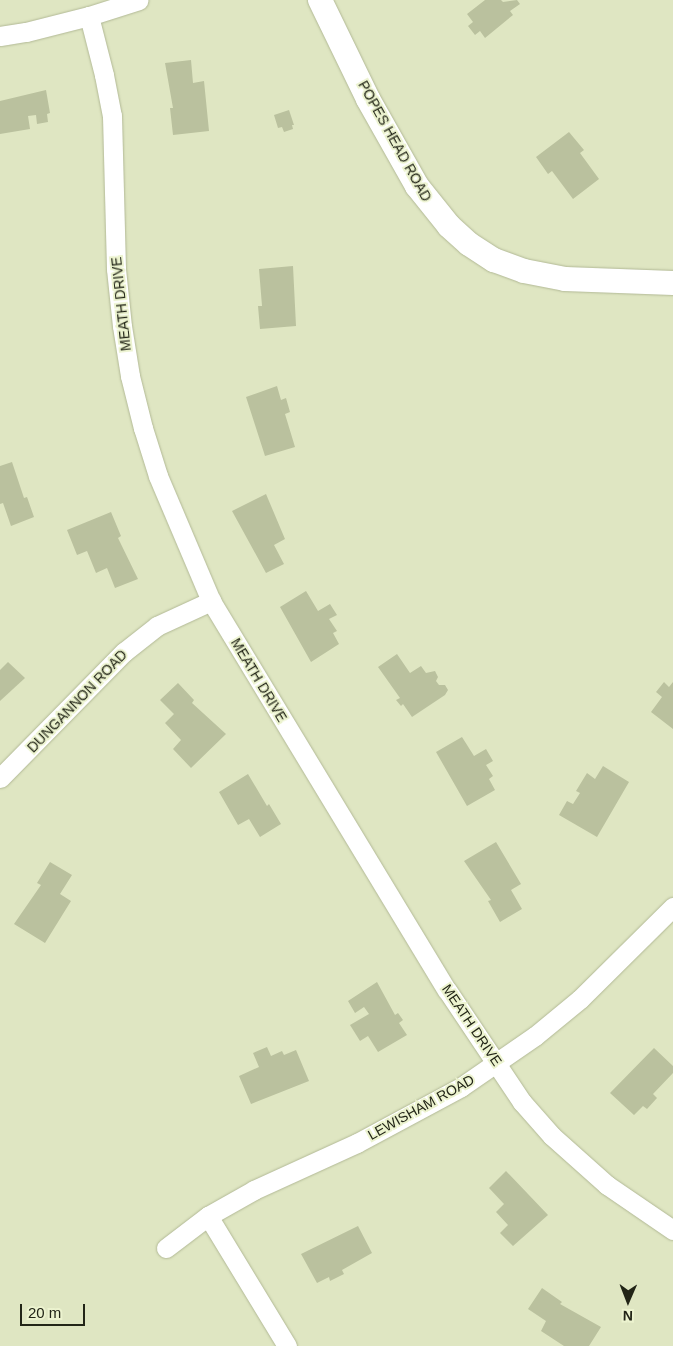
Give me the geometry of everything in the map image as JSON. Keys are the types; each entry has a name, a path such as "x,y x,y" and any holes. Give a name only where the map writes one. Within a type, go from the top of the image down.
{"street":[{"path":"0,36 26,32 89,16 139,0"},
{"name":"POPES HEAD ROAD","path":"320,0 368,98 417,186 449,226 469,244 494,260 524,271 564,279 673,282"},
{"name":"MEATH DRIVE","path":"89,16 112,116 116,269 130,376 143,428 158,476 211,601 447,990 522,1102 552,1136 607,1185 673,1230"},
{"name":"DUNGANNON ROAD","path":"0,778 27,753 124,652 157,626 211,601"},
{"name":"LEWISHAM ROAD","path":"166,1248 208,1216 254,1190 402,1120 461,1088 535,1036 580,999 673,907"},
{"path":"208,1216 287,1346"}],"building":[{"path":"485,0 501,0 503,2 517,0 520,4 510,11 513,15 485,38 480,31 475,35 468,26 473,22 467,14"},
{"path":"191,60 193,83 204,81 209,131 173,135 170,108 173,108 165,63"},
{"path":"46,90 50,113 47,114 48,122 37,124 36,115 28,116 30,129 0,134 0,101"},
{"path":"289,110 294,125 292,125 293,129 284,132 282,127 278,128 274,115"},
{"path":"569,132 584,150 580,153 599,179 573,199 552,171 548,174 536,157"},
{"path":"293,266 296,326 260,329 258,306 262,306 259,269"},
{"path":"277,386 281,400 286,398 290,412 285,414 295,447 265,456 246,397"},
{"path":"12,462 24,498 27,497 34,517 11,526 3,503 0,504 0,466"},
{"path":"266,494 285,539 274,545 284,564 266,573 232,511"},
{"path":"111,512 121,536 118,538 138,579 115,588 107,568 96,573 87,551 77,555 67,530"},
{"path":"306,591 318,611 330,604 337,615 329,619 337,631 333,633 339,644 311,662 280,607"},
{"path":"397,654 410,673 421,666 426,673 435,671 438,677 436,681 439,685 445,685 448,690 445,695 412,717 403,704 401,706 396,700 400,698 378,667"},
{"path":"8,662 25,678 0,701 0,670"},
{"path":"664,682 669,687 673,682 673,729 651,712 662,697 656,692"},
{"path":"178,683 194,700 192,703 226,734 191,768 173,749 181,740 165,723 174,714 160,700"},
{"path":"462,737 474,756 486,749 493,761 486,765 493,776 489,779 495,790 467,806 436,752"},
{"path":"603,766 629,782 597,837 559,815 567,801 573,804 580,793 576,791 587,773 595,779"},
{"path":"248,774 267,806 269,804 281,824 260,837 249,819 238,825 219,792"},
{"path":"496,842 521,884 511,890 522,909 500,922 488,901 491,900 464,861"},
{"path":"50,862 72,875 60,894 71,901 45,943 14,924 41,885 37,883"},
{"path":"377,982 395,1015 398,1013 403,1020 399,1023 407,1035 378,1052 368,1036 360,1041 350,1025 369,1014 364,1007 355,1013 348,1001"},
{"path":"267,1047 271,1056 282,1051 284,1055 296,1050 309,1081 251,1104 239,1076 259,1067 253,1053"},
{"path":"654,1048 673,1066 673,1073 653,1094 657,1098 647,1109 643,1106 634,1115 610,1093"},
{"path":"506,1171 548,1215 513,1246 500,1233 508,1225 496,1212 504,1204 489,1188"},
{"path":"358,1226 372,1253 342,1270 344,1274 330,1281 329,1277 317,1283 301,1254"},
{"path":"542,1288 562,1302 560,1304 601,1327 589,1346 564,1346 541,1331 546,1321 528,1309"}]}
